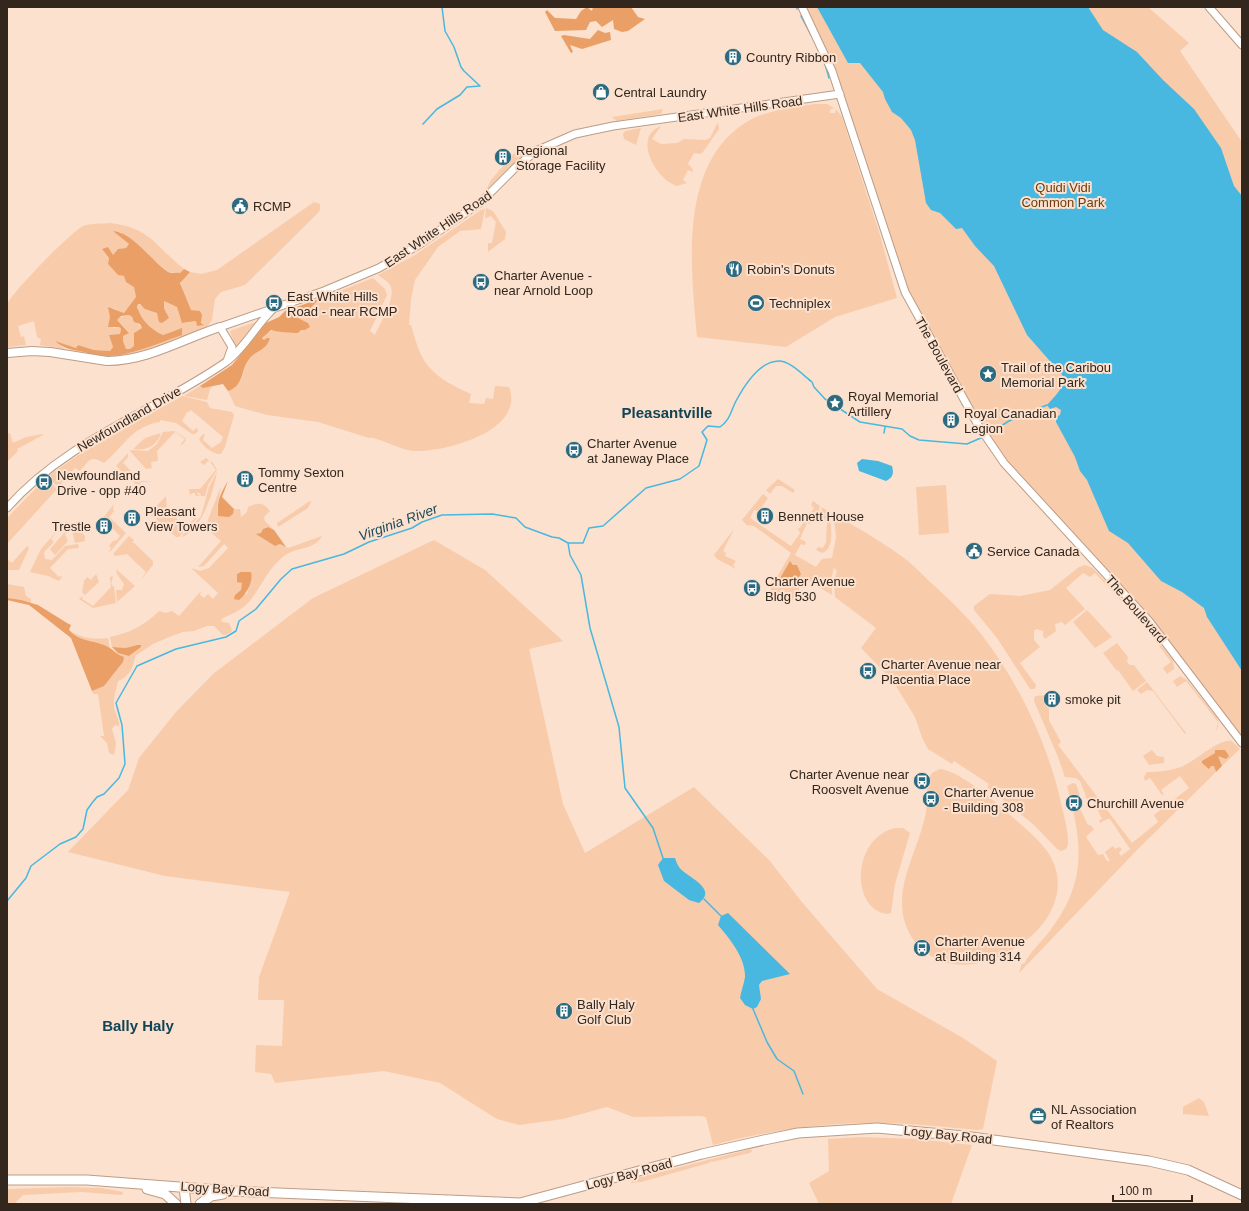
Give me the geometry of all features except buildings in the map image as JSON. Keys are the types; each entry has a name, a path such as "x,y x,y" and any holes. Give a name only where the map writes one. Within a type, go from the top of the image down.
{"main road":[{"name":"East White Hills Road","path":"7,353 39,351 107,361 119,361 144,356 220,327"},
{"name":"Logy Bay Road","path":"7,1180 87,1180 232,1191 520,1203 702,1154 764,1140 798,1133 877,1128 964,1136 1149,1161 1188,1170 1242,1195"},
{"path":"139,1184 147,1190 165,1194 176,1204"},
{"path":"184,1187 186,1204"},
{"path":"200,1204 211,1196 232,1191"}],"street":[{"name":"The Boulevard","path":"802,7 827,57 905,292 982,432 1004,463 1149,621 1242,743"},
{"path":"1209,7 1242,45"},
{"name":"East White Hills Road","path":"220,327 324,291 379,268 420,244 481,202 529,155 559,140 613,126 840,94"},
{"name":"Newfoundland Drive","path":"7,508 31,482 57,462 227,361 276,307"},
{"path":"220,327 232,347 227,361"}],"green space":[{"name":"Quidi Vidi Common Park","path":"806,7 1148,7 1189,43 1180,51 1242,142 1242,736 1150,616 1016,471 990,438 954,376 906,285 836,69"},
{"path":"815,104 827,104 834,108 830,110 830,113 835,113 836,109 842,117 880,235 897,298 835,317 786,347 697,337 692,251 694,221 699,192 708,165 723,142 745,123 770,112"},
{"path":"663,109 661,114 617,121 612,117"},
{"path":"718,122 719,129 703,152 700,154 694,153 688,164 692,168 693,172 688,170 683,180 687,183 677,186 669,182 655,168 650,158 648,148 648,139 652,132 661,126 652,139 661,144 677,143 684,139 706,140 710,138"},
{"path":"641,128 636,145 624,139 623,134 625,131"},
{"path":"518,145 525,146 525,153 486,190 491,180 517,150 515,147"},
{"path":"314,202 320,204 320,210 318,213 245,285 221,292 215,299 212,320 207,327 172,341 131,354 108,356 145,347 182,334 176,330 163,335 148,327 138,312 138,304 157,313 159,317 167,313 164,308 164,301 177,307 181,319 185,323 196,321 203,325 195,310 191,310 181,284 183,278 190,272 201,274 217,270"},
{"path":"486,208 493,211 506,232 505,239 488,252 488,243 492,243 496,222 491,216 485,218"},
{"path":"485,209 481,229 460,231 438,247 415,280 411,299 409,325 411,325 418,347 426,363 443,379 471,394 469,403 484,404 486,398 493,399 495,386 509,387 511,402 506,416 495,427 480,436 462,443 444,448 414,451 318,422 267,415 235,406 228,391 233,389 240,382 246,363 249,359 264,348 268,343 262,338 266,334 274,331 298,333 301,330 305,330 310,327 308,323 298,318 298,315 311,308 319,299 373,278 385,289 387,295 370,331 375,335 390,303 392,290 390,285 378,275 415,255 481,210"},
{"path":"110,223 124,225 144,234 152,239 184,269 180,273 168,272 119,231 123,239 129,244 126,248 118,249 113,255 102,249 109,258 108,264 118,275 124,276 134,287 136,297 124,313 113,308 110,313 113,328 119,327 121,329 120,334 109,335 113,347 110,351 94,350 78,345 76,348 57,342 65,349 40,345 41,339 37,337 34,321 18,326 21,337 24,336 26,345 7,347 6,309 7,305 18,289 66,239 76,231 86,225"},
{"path":"129,315 142,328 134,333 134,346 130,349 126,349 123,336 129,332 117,320 117,318"},
{"path":"258,321 237,347 235,346 230,331"},
{"path":"200,386 203,388 213,386 210,389 207,400 184,396"},
{"path":"182,396 207,402 210,408 232,412 234,415 225,447 221,454 208,450 199,439 205,434 203,440 212,448 221,442 223,437 191,410 187,412 182,421 193,431 197,428 198,431 195,434 192,434 176,423 160,420 160,422 150,424 135,433 104,463 96,459 90,460 80,471 75,468 58,487 51,480 50,475 77,456"},
{"path":"174,431 185,438 186,440 182,445 181,444 185,439 175,432 157,451 158,461 151,462 152,468 146,469 130,451 148,451 157,444 163,432"},
{"path":"10,433 13,443 26,437 43,435 17,449 18,451 7,462 7,434"},
{"path":"161,433 157,441 150,447 133,449 145,438"},
{"path":"128,453 128,457 123,463 141,481 154,481 141,482 138,486 116,466"},
{"path":"206,458 209,460 204,465 200,462"},
{"path":"209,460 213,463 217,470 208,485 205,496 201,496 198,492 197,494 200,496 196,496 194,492 190,495 189,489 200,489 216,470"},
{"path":"217,472 210,499 205,510 195,528 188,534 181,537 201,516 209,487"},
{"path":"46,478 57,489 7,544 7,518"},
{"path":"778,479 795,490 793,493 782,486 776,486 770,494 766,490"},
{"path":"946,485 949,533 919,535 916,487"},
{"path":"221,486 217,509 218,516 233,514 234,509 240,509 241,517 247,512 248,507 262,504 270,511 264,517 265,521 274,530 268,527 264,528 261,533 263,538 275,546 280,544 288,548 322,536 315,544 289,553 278,561 247,604 221,620 222,622 229,623 232,631 226,635 223,635 214,626 207,626 169,637 153,644 135,656 128,674 118,681 115,694 114,707 119,726 115,725 112,729 116,743 114,755 109,753 107,743 100,736 104,736 98,694 93,694 92,691 104,686 123,662 119,655 113,651 129,656 141,647 137,645 126,648 112,647 110,637 137,628 159,611 166,613 172,611 179,616 201,591 200,595 204,598 208,594 213,599 218,593 191,568 200,571 209,568 228,548 224,544 204,566 198,567 221,541 208,530 206,525","holes":["241,572 251,572 252,576 247,594 235,595 241,591"]},
{"path":"763,494 768,498 759,511 754,510 750,518 791,546 800,533 797,527 799,529 814,508 811,505 813,501 820,506 819,509 823,518 815,514 810,524 807,523 800,539 806,542 805,545 801,544 795,555 816,567 822,559 832,558 836,537 834,519 835,516 839,517 908,561 957,607 995,652 1019,693 1040,736 1055,781 1065,820 1068,834 1068,845 1066,849 1061,851 1057,849 1034,825 987,787 989,784 954,761 952,764 928,749 923,740 915,717 893,681 861,648 876,628 835,597 834,581 837,571 834,568 831,578 832,595 806,579 799,587 799,590 791,602 771,590 771,583 773,584 791,553 754,526 747,525 742,520","holes":["792,562 793,565 797,565 801,574 793,586 788,587 788,581 779,582"]},
{"path":"166,496 167,510 186,527 196,517 197,518 179,537 176,537 156,519 157,518 155,516 154,518 149,514"},
{"path":"310,501 311,502 308,508 278,527 277,523"},
{"path":"114,504 114,511 109,517 126,533 108,554 111,548 109,546 120,536 103,518"},
{"path":"821,507 830,512 831,529 831,541 826,551 822,553 816,550 818,547 823,548 826,542 827,522 824,519"},
{"path":"66,521 72,527 74,525 85,536 85,541 75,543 72,530 67,529 62,533 58,530"},
{"path":"734,529 723,551 726,553 725,556 736,561 733,565 736,569 717,559 714,555"},
{"path":"57,531 51,539 54,542 44,552 45,559 52,560 65,546 78,544 79,548 68,549 50,568 59,577 62,577 59,581 48,576 30,572 41,549"},
{"path":"70,531 65,534 68,541 55,555 50,549 65,532"},
{"path":"129,536 134,540 132,543 134,543 153,561 153,565 140,581 146,572 127,554 116,556 113,554"},
{"name":"Bally Haly Golf Club","path":"434,540 485,570 563,641 529,649 563,804 585,853 694,787 770,861 801,901 877,989 963,1038 997,1061 983,1129 977,1130 891,1123 837,1124 795,1128 713,1145 706,1117 701,1116 633,1117 607,1107 563,1119 519,1125 497,1119 440,1083 384,1071 275,1083 271,1074 255,1072 256,1045 282,1046 284,1000 258,1000 259,977 290,892 165,876 68,852 128,790 139,758 176,712 213,674 313,598"},
{"path":"27,546 29,548 19,570 7,570 7,559 12,563"},
{"path":"1085,565 1093,568 1145,626 1173,660 1174,669 1167,674 1163,668 1171,662 1144,625 1095,573 1090,577 1083,573 1066,588 1085,609 1065,625 1062,622 1055,624 1056,631 1045,639 1043,636 1043,631 1036,629 1034,631 1034,640 1040,647 1020,663 1036,685 1035,689 1030,689 997,638 974,610 974,606 990,594 1020,596 1050,590 1079,567"},
{"path":"116,569 135,586 117,602 116,590 122,590 124,584 117,574"},
{"path":"96,574 99,582 85,595 82,592 84,581 87,577 91,580"},
{"path":"113,576 111,584 114,587 116,603 93,608 79,599 83,596 82,599 93,606 111,587 110,577"},
{"path":"7,584 24,587 26,596 31,599 31,603 7,598"},
{"path":"1087,610 1112,637 1095,648 1073,622"},
{"path":"69,630 88,638 108,638 110,649 82,639"},
{"path":"1117,643 1128,657 1127,662 1130,665 1134,665 1146,681 1133,691 1118,670 1117,671 1103,653"},
{"path":"1180,676 1187,680 1217,718 1218,722 1186,681 1177,687 1173,681"},
{"path":"1147,682 1186,733 1185,734 1153,691 1147,690 1141,694 1137,690"},
{"path":"1035,696 1052,696 1047,707 1049,708 1049,720 1061,742 1058,745 1132,843 1158,822 1154,815 1189,788 1180,776 1161,790 1164,794 1162,795 1150,778 1145,781 1144,777 1147,772 1164,771 1181,767 1214,746 1227,741 1232,741 1240,749 1222,766 1217,756 1229,756 1215,753 1205,759 1211,766 1214,765 1216,772 1137,850 1019,973 1022,963 1024,964 1065,908 1077,874 1078,840 1076,823 1067,786 1073,783 1076,784 1081,799 1077,803 1088,825 1094,829 1086,837 1098,855 1103,854 1107,861 1110,861 1105,852 1113,846 1115,849 1119,847 1122,849 1119,853 1121,856 1130,849 1110,819 1100,823 1099,820 1102,819 1092,798 1087,799 1080,781 1076,778 1065,777 1034,701"},
{"path":"1152,750 1157,756 1164,757 1164,763 1149,765 1143,756"},
{"path":"940,769 964,779 1001,807 1043,846 1051,858 1056,870 1058,883 1057,895 1053,907 1039,929 1017,947 1004,955 976,964 962,965 947,963 934,958 921,949 915,942 907,929 903,915 903,889 926,812 928,780 934,772"},
{"path":"895,828 903,828 910,833 895,884 891,913 887,914 875,909 867,900 862,887 861,873 864,858 870,845 881,834"},
{"path":"1199,1098 1204,1102 1209,1116 1183,1114 1183,1107"},
{"path":"861,1137 916,1139 972,1145 951,1204 819,1204 809,1183 829,1171 828,1139"},
{"path":"751,1149 752,1151 750,1153 712,1161 641,1182 631,1183 633,1179"},
{"path":"68,1187 102,1188 123,1192 122,1195 81,1192 23,1195 14,1204 7,1204 7,1189"}],"shaded area":[{"path":"587,7 592,11 593,7 631,7 638,17 645,19 628,31 622,32 614,29 613,20 602,27 596,21 590,22 586,30 555,31 545,12 547,10 555,18 576,19 581,11"},
{"path":"598,30 605,33 610,32 611,40 582,49 570,45 573,52 571,53 561,36 564,35 590,39"},
{"path":"113,231 121,233 135,242 168,272 180,273 184,269 190,272 180,283 191,310 200,311 202,315 201,323 204,325 197,326 196,321 182,323 177,307 164,301 164,308 169,318 162,323 159,322 157,313 145,309 138,304 137,307 141,316 154,330 163,335 182,328 182,335 126,354 108,356 72,350 58,344 55,341 76,348 78,345 94,350 110,351 113,347 109,335 120,334 121,329 119,327 108,327 110,317 108,307 124,313 136,297 134,287 126,282 124,276 118,275 108,264 109,258 102,249 108,247 113,255 118,249 126,248 129,244","holes":["129,315 132,317 134,322 140,324 142,328 134,333 134,346 130,349 126,349 123,336 129,333 117,320 121,316"]},
{"path":"319,299 305,314 298,315 298,318 308,323 310,327 305,330 301,330 298,333 271,330 262,338 264,340 270,338 269,342 250,358 240,381 233,389 228,391 223,384 203,388 200,386 232,365 266,323 279,317 285,311"},
{"path":"228,481 222,497 234,509 233,514 229,517 218,516 220,498"},
{"path":"268,527 274,530 286,547 280,544 275,546 256,534 261,533 263,529"},
{"path":"790,561 793,565 797,565 801,574 793,586 787,587 788,581 778,582"},
{"path":"241,572 251,572 252,576 247,591 239,600 234,599 235,595 241,590 242,583 237,582 237,574"},
{"path":"7,598 38,605 71,625 69,630 78,637 110,648 124,657 123,662 104,686 92,691 71,638 29,605 7,600"},
{"path":"141,645 141,647 129,656 118,653 112,647 126,648"},
{"path":"1215,750 1225,750 1229,756 1226,759 1218,756 1222,766 1216,772 1214,766 1211,766 1209,769 1202,763 1202,761 1215,753"}],"water":[{"name":"Quidi Vidi Common Park","path":"817,7 1088,7 1103,30 1137,52 1163,80 1194,109 1221,148 1234,186 1242,196 1242,671 1207,617 1204,608 1182,592 1161,581 1128,543 1109,531 1087,480 1080,471 1075,457 1056,422 1056,417 1060,415 1061,410 1056,407 1050,409 1047,405 1061,388 1063,376 1027,335 994,266 975,246 962,228 956,229 940,213 931,210 926,203 915,140 911,130 901,118 892,112 883,92 860,63 848,63"},
{"path":"862,459 878,461 892,466 892,477 886,481 859,471 857,463"},
{"path":"663,858 675,858 679,867 703,888 705,892 704,898 699,903 689,900 664,881 658,865"},
{"path":"728,913 790,974 762,981 759,985 761,999 757,1007 753,1009 745,1005 740,998 745,977 743,963 736,949 718,925 721,916"}],"waterway":[{"path":"442,7 445,31 454,47 461,67 480,86"},
{"path":"801,16 811,35"},
{"path":"825,64 829,78"},
{"path":"423,124 437,109 460,95 467,87 480,86"},
{"name":"Virginia River","path":"7,901 26,878 31,866 60,844 76,837 83,829 87,810 92,803 97,797 104,794 119,778 125,764 122,725 116,703 137,666 176,649 226,637 236,631 239,621 256,609 281,579 292,569 344,554 369,542 412,528 422,522 442,515 492,514 516,518 525,527 552,537 559,538 568,543 583,543 589,528 603,526 646,488 680,479 699,466 707,440 702,432 708,426 720,427 728,418 743,388 753,375 765,365 772,362 779,361 788,363 812,382 814,387 825,399 860,422 902,429 910,436 919,440 967,444 983,437"},
{"name":"Virginia River","path":"988,434 1009,421 1047,405"},
{"name":"Virginia River","path":"884,433 885,427"},
{"path":"568,543 570,555 581,575 590,628 619,727 625,788 653,828 663,858"},
{"path":"704,899 721,916"},
{"path":"753,1009 767,1042 777,1059 794,1071 803,1094"}],"place":[{"name":"Country Ribbon","path":"733,57"},
{"name":"Central Laundry","path":"601,92"},
{"name":"Regional Storage Facility","path":"503,157"},
{"name":"RCMP","path":"240,206"},
{"name":"Robin's Donuts","path":"734,269"},
{"name":"Charter Avenue - near Arnold Loop","path":"481,282"},
{"name":"East White Hills Road - near RCMP","path":"274,303"},
{"name":"Techniplex","path":"756,303"},
{"name":"Trail of the Caribou Memorial Park","path":"988,374"},
{"name":"Royal Memorial Artillery","path":"835,403"},
{"name":"Royal Canadian Legion","path":"951,420"},
{"name":"Charter Avenue at Janeway Place","path":"574,450"},
{"name":"Tommy Sexton Centre","path":"245,479"},
{"name":"Newfoundland Drive - opp #40","path":"44,482"},
{"name":"Bennett House","path":"765,516"},
{"name":"Pleasant View Towers","path":"132,518"},
{"name":"Trestle","path":"104,526"},
{"name":"Service Canada","path":"974,551"},
{"name":"Charter Avenue Bldg 530","path":"752,588"},
{"name":"Charter Avenue near Placentia Place","path":"868,671"},
{"name":"smoke pit","path":"1052,699"},
{"name":"Charter Avenue near Roosvelt Avenue","path":"922,781"},
{"name":"Charter Avenue - Building 308","path":"931,799"},
{"name":"Churchill Avenue","path":"1074,803"},
{"name":"Charter Avenue at Building 314","path":"922,948"},
{"name":"Bally Haly Golf Club","path":"564,1011"},
{"name":"NL Association of Realtors","path":"1038,1116"}],"district":[{"name":"Pleasantville","path":"667,412"},
{"name":"Bally Haly","path":"138,1025"}]}
